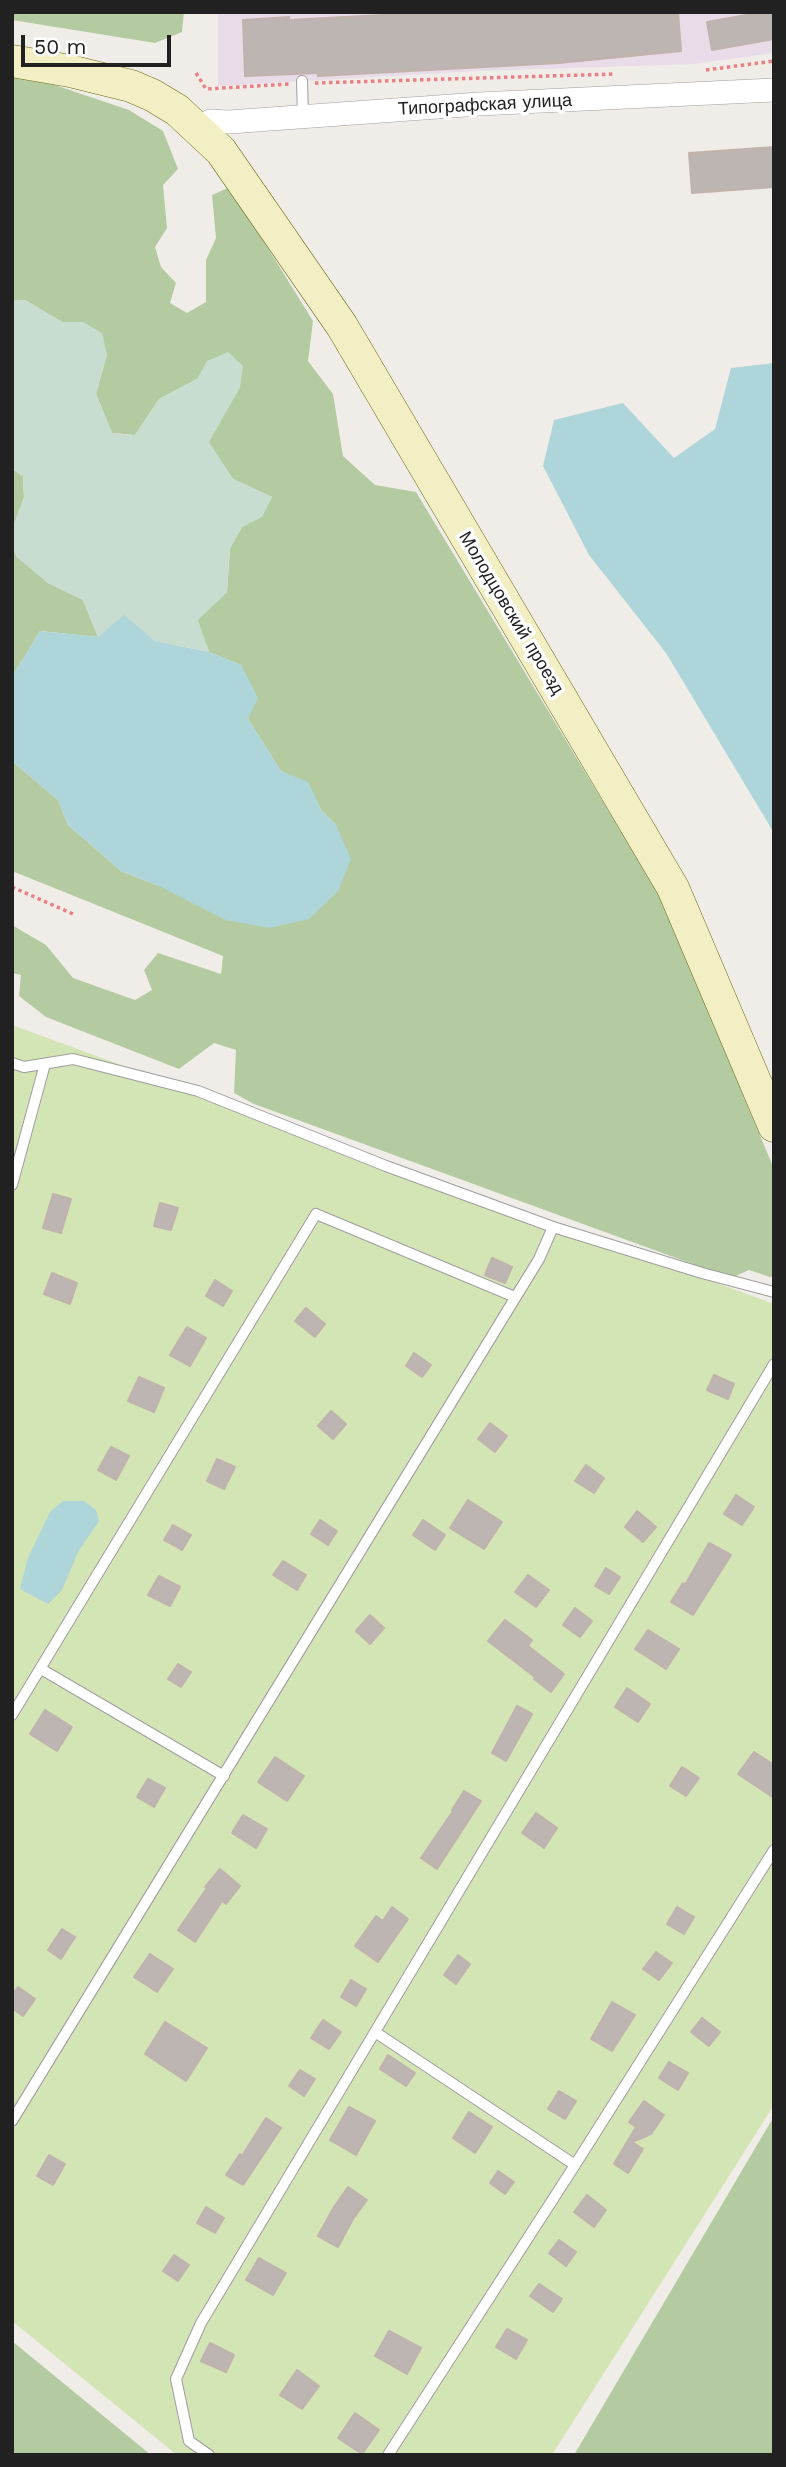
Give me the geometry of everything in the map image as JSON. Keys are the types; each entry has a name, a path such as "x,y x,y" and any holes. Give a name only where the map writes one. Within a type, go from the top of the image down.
{"street":[{"name":"Молодцовский проезд","path":"12,61 71,71 131,86 152,95 177,110 221,151 342,326 673,888 774,1126"},
{"name":"Типографская улица","path":"198,128 210,121 229,122 479,104 774,90"}],"lane":[{"path":"302,82 303,117"},
{"path":"12,1063 24,1067 73,1059 198,1091 386,1166 553,1227 774,1292"},
{"path":"12,1185 45,1064"},
{"path":"12,1715 316,1214 515,1297"},
{"path":"12,2121 539,1259 553,1227"},
{"path":"209,2455 189,2441 176,2379 201,2323 774,1364"},
{"path":"41,1669 224,1776"},
{"path":"388,2455 774,1850"},
{"path":"374,2032 575,2165"}],"path":[{"path":"695,72 774,61"},
{"path":"196,73 206,89 302,82 627,74"},
{"path":"12,887 73,914"}],"shaded area":[{"path":"218,12 774,12 774,53 694,64 477,71 218,86"}],"green space":[{"path":"12,12 184,12 182,32 155,43 12,20"},
{"path":"12,75 28,76 129,110 163,131 178,169 163,185 167,228 155,247 161,267 176,283 170,303 187,313 206,302 206,260 216,238 212,195 230,187 313,321 308,361 333,394 343,456 375,485 416,492 661,898 774,1169 774,1276 749,1270 731,1278 254,1104 234,1093 236,1050 214,1043 179,1069 46,1017 19,996 21,975 12,973 12,925 46,945 73,978 135,1000 152,990 144,970 158,953 221,974 223,956 12,871 12,761 58,800 68,825 121,871 159,886 336,825 321,810 308,783 281,771 248,719 241,665 209,652 197,620 227,592 230,548 242,527 262,516 272,497 233,479 208,442 240,387 197,379 159,399 135,435 112,433 96,394 107,354 83,322 62,322 25,300 12,301"},
{"path":"25,300 62,322 83,322 102,333 107,354 96,394 112,433 135,435 159,399 197,379 207,361 228,352 243,366 240,387 209,442 233,479 272,497 262,517 242,527 230,548 227,592 198,620 209,652 155,641 124,616 98,637 83,600 48,583 17,557 12,546 12,530 24,497 23,476 12,469 12,301"},
{"path":"12,469 23,476 24,497 12,530"},
{"path":"12,546 17,557 48,583 83,600 98,637 40,631 12,677"},
{"path":"12,1025 774,1304 774,2105 552,2455 177,2455 12,2321"},
{"path":"774,2117 774,2455 574,2455 767,2128"},
{"path":"12,2341 151,2455 12,2455"}],"water":[{"path":"774,363 774,833 666,653 589,555 543,466 554,420 623,403 674,458 715,429 731,368"},
{"path":"124,615 155,641 209,652 241,665 258,698 248,719 281,771 308,782 321,810 336,825 351,859 338,891 309,919 269,928 226,920 159,886 121,871 68,825 58,800 12,761 12,677 40,631 98,637"},
{"path":"63,1501 84,1501 96,1510 99,1521 78,1552 62,1590 48,1604 20,1589 28,1558 50,1512"}],"building":[{"path":"438,12 678,12 681,51 559,63 318,76 318,73 245,76 243,20"},
{"path":"774,12 774,39 712,50 707,22"},
{"path":"774,147 774,187 692,193 689,153"},
{"path":"53,1194 71,1199 61,1233 43,1228"},
{"path":"160,1203 178,1208 171,1230 154,1226"},
{"path":"492,1258 512,1267 505,1283 485,1275"},
{"path":"52,1273 77,1283 70,1304 44,1294"},
{"path":"215,1280 232,1291 223,1306 206,1296"},
{"path":"306,1308 325,1324 315,1337 295,1321"},
{"path":"187,1327 206,1338 190,1366 170,1355"},
{"path":"414,1353 431,1365 422,1377 406,1366"},
{"path":"714,1375 734,1384 728,1399 707,1390"},
{"path":"139,1377 164,1388 154,1412 128,1401"},
{"path":"331,1411 346,1424 333,1439 318,1426"},
{"path":"490,1423 507,1436 495,1452 478,1439"},
{"path":"111,1447 129,1456 116,1480 98,1470"},
{"path":"217,1459 235,1467 224,1489 207,1481"},
{"path":"586,1465 604,1478 594,1493 575,1481"},
{"path":"736,1495 754,1507 742,1525 724,1514"},
{"path":"468,1500 502,1522 484,1549 450,1528"},
{"path":"637,1511 656,1527 643,1542 625,1527"},
{"path":"320,1520 337,1531 328,1545 311,1534"},
{"path":"423,1520 445,1535 435,1550 413,1535"},
{"path":"173,1525 191,1535 182,1550 164,1540"},
{"path":"709,1543 731,1555 693,1615 671,1602 683,1583 685,1585"},
{"path":"283,1561 306,1575 297,1590 273,1575"},
{"path":"606,1568 620,1577 609,1594 595,1586"},
{"path":"528,1575 549,1590 536,1607 515,1592"},
{"path":"159,1576 180,1587 170,1606 148,1595"},
{"path":"575,1608 592,1621 580,1637 563,1625"},
{"path":"370,1615 384,1628 370,1644 356,1631"},
{"path":"505,1620 532,1640 528,1646 564,1674 551,1692 488,1641"},
{"path":"648,1630 679,1649 666,1669 635,1649"},
{"path":"178,1664 191,1672 181,1687 168,1679"},
{"path":"627,1688 650,1704 638,1722 615,1707"},
{"path":"517,1706 532,1714 506,1761 492,1753"},
{"path":"45,1710 72,1727 57,1751 30,1734"},
{"path":"754,1752 774,1765 774,1798 738,1774"},
{"path":"275,1757 304,1776 287,1801 258,1782"},
{"path":"682,1767 699,1778 686,1796 670,1786"},
{"path":"148,1779 165,1788 154,1807 137,1797"},
{"path":"464,1791 481,1801 437,1869 421,1858"},
{"path":"536,1813 557,1828 544,1848 522,1833"},
{"path":"243,1815 267,1829 256,1848 232,1833"},
{"path":"220,1869 240,1886 226,1904 222,1901 195,1942 178,1930 207,1888 205,1887"},
{"path":"392,1907 408,1919 378,1962 355,1946 376,1916 383,1921"},
{"path":"677,1907 694,1917 684,1934 667,1924"},
{"path":"62,1929 75,1937 61,1959 48,1950"},
{"path":"656,1952 672,1963 659,1980 643,1969"},
{"path":"150,1954 173,1969 157,1992 134,1977"},
{"path":"458,1955 470,1964 456,1984 444,1975"},
{"path":"351,1980 366,1989 356,2006 341,1997"},
{"path":"18,1987 35,1999 23,2016 12,2008 12,1995"},
{"path":"612,2002 635,2015 612,2051 591,2039"},
{"path":"702,2018 720,2032 709,2046 691,2032"},
{"path":"323,2020 341,2032 329,2049 311,2038"},
{"path":"165,2022 207,2048 186,2081 145,2054"},
{"path":"388,2055 415,2073 406,2086 380,2069"},
{"path":"669,2062 688,2073 678,2090 659,2078"},
{"path":"300,2070 315,2079 304,2096 289,2086"},
{"path":"559,2091 576,2101 565,2119 548,2109"},
{"path":"644,2101 664,2115 651,2134 632,2142 643,2149 628,2173 614,2164 636,2127 629,2122"},
{"path":"349,2107 375,2121 356,2155 330,2140"},
{"path":"469,2112 492,2127 475,2153 453,2138"},
{"path":"266,2118 281,2128 243,2185 226,2175 240,2154 242,2156"},
{"path":"49,2155 65,2164 53,2185 37,2176"},
{"path":"498,2171 514,2182 505,2194 490,2183"},
{"path":"348,2187 367,2200 338,2247 318,2236"},
{"path":"587,2195 606,2210 594,2227 574,2212"},
{"path":"206,2207 224,2218 215,2233 197,2223"},
{"path":"559,2240 576,2252 566,2266 549,2253"},
{"path":"174,2255 189,2265 178,2281 163,2271"},
{"path":"259,2258 286,2273 273,2295 246,2280"},
{"path":"539,2284 562,2299 553,2312 530,2296"},
{"path":"507,2329 527,2340 516,2359 496,2347"},
{"path":"389,2331 421,2348 407,2374 375,2356"},
{"path":"210,2343 234,2355 226,2372 201,2361"},
{"path":"297,2370 319,2386 302,2409 280,2395"},
{"path":"355,2413 379,2430 362,2454 338,2438"}]}
